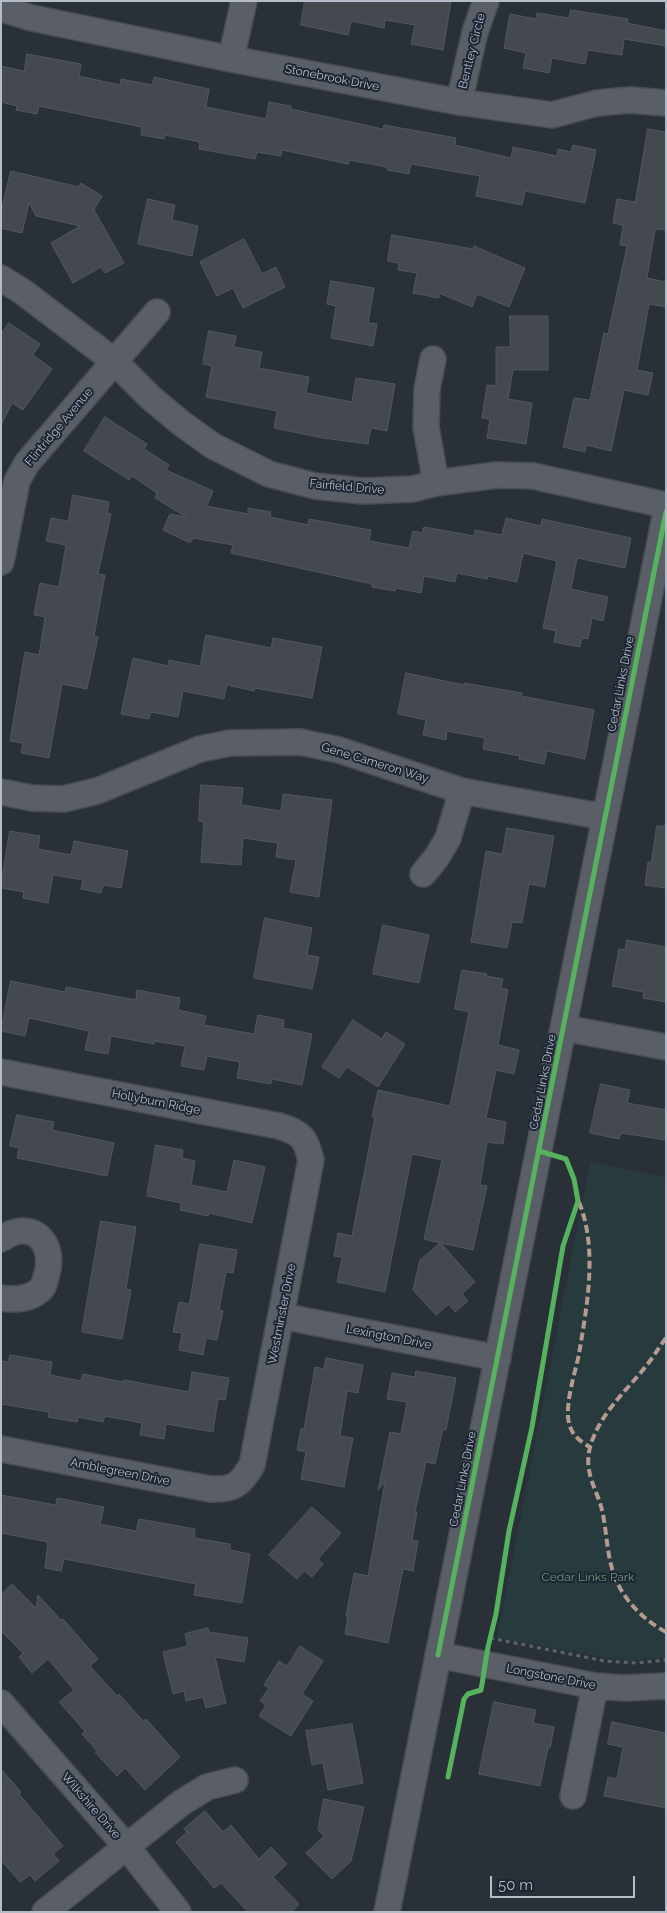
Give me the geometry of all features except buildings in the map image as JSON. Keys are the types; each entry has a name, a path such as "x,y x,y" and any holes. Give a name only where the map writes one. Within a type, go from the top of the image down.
{"street":[{"path":"231,59 244,1"},
{"name":"Bentley Circle","path":"459,102 475,32 486,1"},
{"name":"Stonebrook Drive","path":"1,7 32,18 231,59 459,102 552,115 597,103 630,100 666,103"},
{"name":"Fairfield Drive","path":"1,278 23,292 114,361 151,398 181,423 213,446 270,474 315,486 362,491 413,489 436,483 498,475 532,476 666,505"},
{"name":"Flintridge Avenue","path":"1,562 17,482 27,463 157,312"},
{"path":"433,359 427,389 426,427 436,483"},
{"name":"Cedar Links Drive","path":"387,1912 666,512"},
{"name":"Gene Cameron Way","path":"1,792 32,798 63,799 97,791 200,749 230,743 300,742 339,750 462,791 606,817"},
{"path":"423,874 448,838 462,791"},
{"path":"564,1028 666,1047"},
{"name":"Hollyburn Ridge","path":"1,1072 279,1126 295,1131 306,1141"},
{"name":"Westminster Drive","path":"239,1484 252,1465 309,1175 311,1160 306,1141"},
{"path":"1,1239 13,1231 34,1231 43,1240 48,1252 48,1270 42,1288 28,1298 13,1300 1,1298"},
{"name":"Lexington Drive","path":"281,1316 498,1358"},
{"name":"Amblegreen Drive","path":"1,1449 210,1489 226,1490 239,1484"},
{"name":"Longstone Drive","path":"438,1655 595,1686 624,1688 666,1686"},
{"path":"573,1796 595,1686"},
{"name":"Wilkshire Drive","path":"1,1703 126,1846 178,1912"},
{"path":"45,1912 181,1803 207,1787 235,1780"}],"path":[{"path":"484,1664 492,1631"},
{"path":"490,1638 605,1661 636,1663 666,1660"}],"green space":[{"name":"Cedar Links Park","path":"590,1162 666,1177 666,1658 626,1661 497,1638"}],"marked path":[{"path":"579,1202 585,1220 588,1239 589,1278 582,1336 570,1392 568,1412 571,1429 579,1440 590,1447"},
{"path":"666,1338 649,1363 604,1417 592,1440 588,1462 590,1475 602,1510 615,1579 624,1595 634,1607 652,1623 666,1632"}],"cycle path":[{"path":"438,1655 666,512"},
{"path":"448,1777 464,1699 468,1694 481,1690 496,1614 509,1531 532,1427 563,1246 578,1201 574,1179 566,1159 539,1151"}]}
